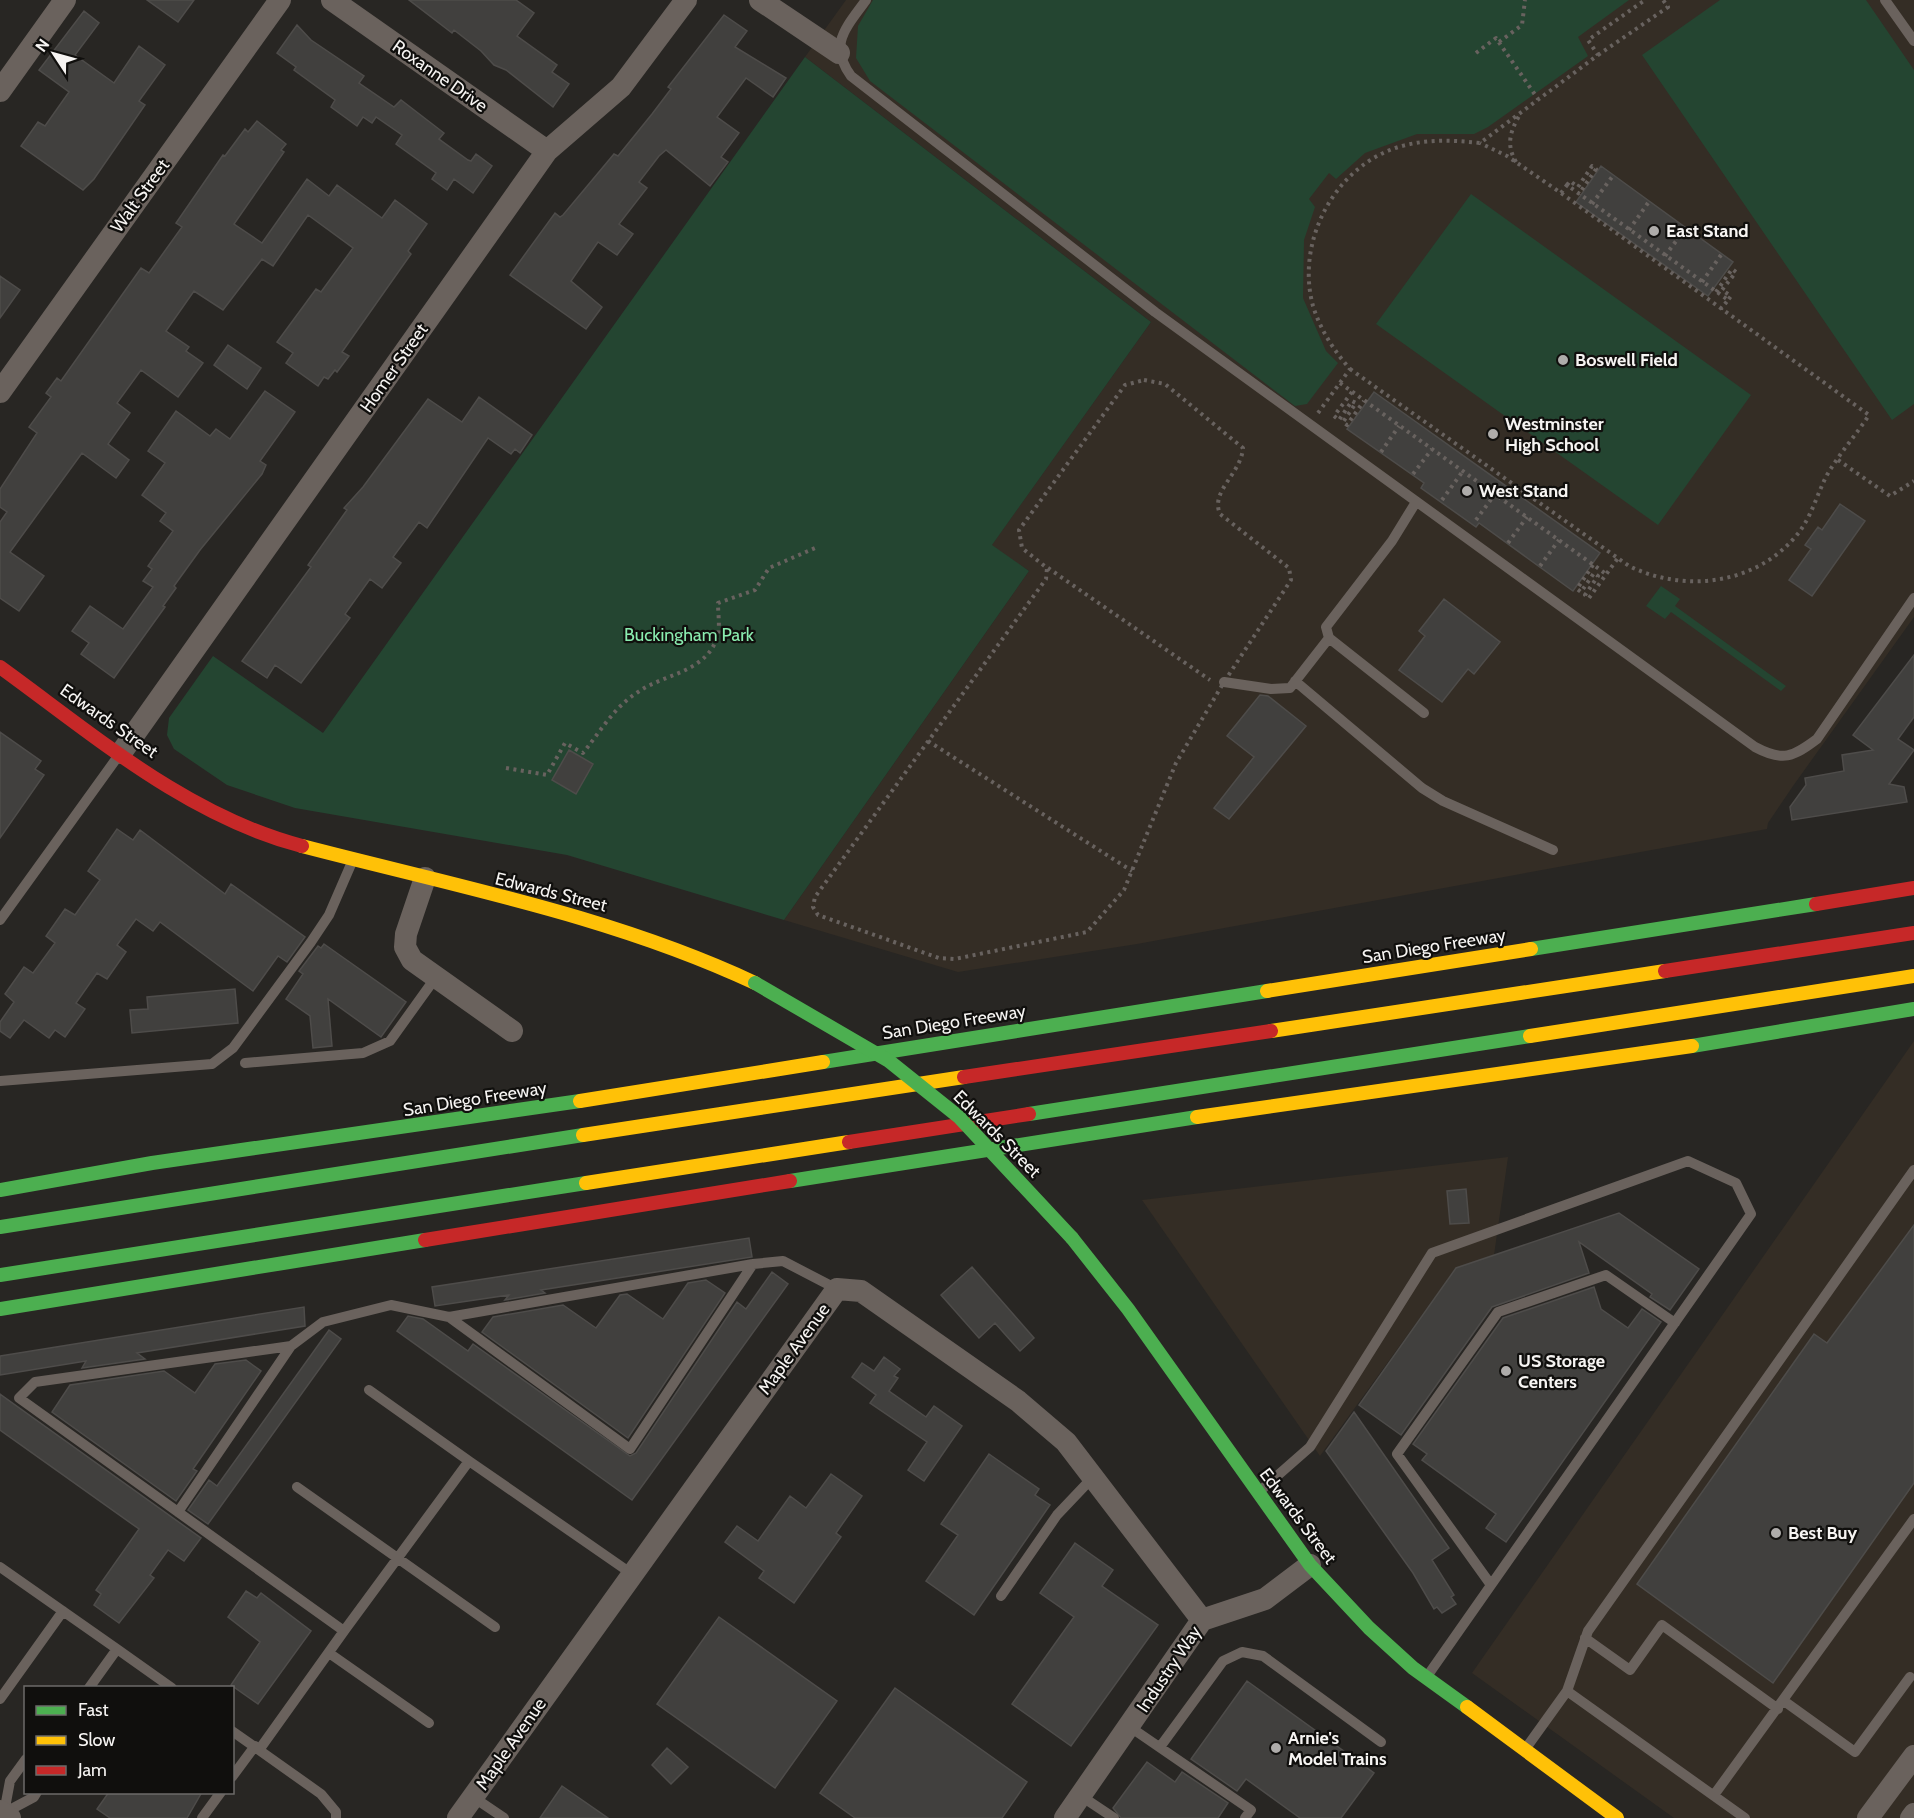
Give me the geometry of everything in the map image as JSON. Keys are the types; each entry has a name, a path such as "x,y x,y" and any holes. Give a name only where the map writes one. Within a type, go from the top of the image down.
{"main road":[{"name":"Edwards Street","path":"0,667 121,753 221,817 239,826 278,840 617,928 699,957 755,983 889,1062 959,1117 1072,1239 1128,1309 1310,1565 1369,1628 1426,1678 1617,1818"},
{"name":"San Diego Freeway","path":"0,1190 152,1163 447,1122 1914,888"},
{"path":"0,1227 399,1163 1914,933"},
{"path":"0,1275 1914,976"},
{"path":"0,1310 1049,1139 1666,1050 1914,1009"}],"street":[{"path":"0,91 64,0"},
{"name":"Walt Street","path":"0,392 280,0"},
{"name":"Roxanne Drive","path":"332,0 547,151"},
{"name":"Homer Street","path":"121,753 547,151 621,87 686,0"},
{"path":"760,0 839,53"},
{"path":"425,878 406,934 405,947 412,960 512,1031"},
{"name":"Maple Avenue","path":"458,1818 837,1289 861,1291 1018,1401 1066,1442 1094,1475 1202,1620"},
{"name":"Industry Way","path":"1065,1818 1202,1620 1265,1599 1310,1565"},
{"path":"1868,1818 1914,1756"},
{"path":"1911,1818 1914,1814"}],"lane":[{"path":"866,0 847,26 839,42 842,63 851,76 893,111 1155,312 1309,426 1768,754 1796,755 1817,739 1914,598"},
{"path":"1885,0 1914,40"},
{"path":"1416,502 1392,541 1326,627 1329,638 1424,713"},
{"path":"1222,685 1271,689 1290,688 1329,638"},
{"path":"1295,681 1422,788 1443,801 1553,850"},
{"path":"0,920 121,753"},
{"path":"0,1081 212,1064 233,1048 311,942 329,915 353,859"},
{"path":"245,1063 363,1053 378,1048 390,1041 436,977"},
{"path":"1257,1493 1310,1447 1431,1253 1688,1161 1736,1183 1751,1214 1426,1678"},
{"path":"1524,1751 1567,1691 1585,1638 1914,1170"},
{"path":"178,1512 291,1346 323,1322 391,1305 449,1317 753,1264 783,1261 837,1289"},
{"path":"449,1317 630,1449 753,1264"},
{"path":"1491,1586 1396,1454 1498,1312 1606,1275 1675,1323"},
{"path":"291,1346 35,1382 19,1398 344,1631"},
{"path":"369,1390 632,1574"},
{"path":"234,1775 329,1653 469,1461"},
{"path":"1001,1596 1057,1515 1094,1475"},
{"path":"297,1487 495,1627"},
{"path":"1714,1795 1914,1519"},
{"path":"0,1567 169,1686"},
{"path":"0,1699 63,1611"},
{"path":"1585,1638 1630,1670 1662,1625 1855,1752 1913,1676"},
{"path":"90,1686 117,1649"},
{"path":"1160,1747 1223,1661 1242,1652 1263,1656 1381,1742"},
{"path":"329,1653 429,1723"},
{"path":"151,1686 158,1677"},
{"path":"1567,1691 1745,1818"},
{"path":"1130,1727 1251,1810 1245,1818"},
{"path":"234,1732 321,1794 336,1812 336,1818"},
{"path":"4,1815 10,1780 24,1762"},
{"path":"4,1815 36,1794"},
{"path":"202,1818 220,1794"},
{"path":"1081,1796 1114,1818"},
{"path":"473,1797 504,1818"}],"path":[{"path":"1499,42 1522,25 1525,0"},
{"path":"1598,55 1587,40 1645,0"},
{"path":"1479,143 1598,55 1668,8 1663,0"},
{"path":"1476,53 1497,38 1538,99"},
{"path":"1516,162 1511,153 1510,133 1521,112"},
{"path":"1434,140 1479,143 1516,162 1561,193 1869,415 1827,476 1811,516 1796,537 1780,553 1760,566 1735,576 1681,583 1641,572 1350,369 1324,332 1311,293 1310,255 1327,206 1352,172 1389,150 1434,140"},
{"path":"1561,193 1570,181 1578,187 1592,166 1596,170 1579,194"},
{"path":"1592,204 1612,177"},
{"path":"1567,185 1728,300"},
{"path":"1629,230 1648,203"},
{"path":"1665,256 1685,229"},
{"path":"1702,282 1721,255"},
{"path":"1716,291 1732,269 1736,272 1722,290 1731,296 1721,309"},
{"path":"1309,426 1350,369"},
{"path":"1047,568 1046,579 815,897 813,907 818,915 939,958 955,959 1087,932 1124,890 1176,763 1222,685 1290,580 1289,568 1220,514 1217,507 1219,495 1242,461 1243,448 1165,384 1144,380 1125,385 1019,530 1022,548 1047,568 1222,685"},
{"path":"1340,383 1606,573"},
{"path":"1352,392 1335,416 1339,420 1352,401 1356,404 1343,422 1347,425 1364,401"},
{"path":"1381,452 1398,426"},
{"path":"1413,474 1432,449"},
{"path":"1838,460 1890,496 1914,481"},
{"path":"1443,500 1463,471"},
{"path":"1476,520 1495,494"},
{"path":"1508,543 1527,517"},
{"path":"1540,566 1559,539"},
{"path":"506,768 547,775 565,743 583,753 604,723 638,691 690,669 706,654 718,635 718,603 755,590 769,568 815,548"},
{"path":"1593,565 1577,589 1581,592 1594,573 1598,576 1585,595 1589,598 1618,558"},
{"path":"928,741 1132,871"}],"shaded area":[{"name":"Westminster High School","path":"846,0 1914,0 1914,617 1793,786 1768,823 1767,829 1137,944 958,972 784,920 1029,571 991,546 1151,322 805,57"},
{"path":"1914,1041 1914,1818 1674,1818 1472,1673"},
{"path":"1508,1157 1494,1255 1456,1268 1320,1456 1142,1200"}],"green space":[{"path":"873,0 1629,0 1578,37 1588,56 1488,127 1474,134 1417,134 1365,153 1336,179 1329,173 1309,199 1315,207 1304,240 1303,298 1326,351 1338,363 1307,404 1295,406 870,81 856,58 858,26"},
{"path":"1720,0 1866,0 1914,70 1914,404 1892,420 1642,55"},
{"name":"Buckingham Park","path":"805,57 1151,322 992,545 1029,571 784,920 567,855 295,808 227,785 174,749 167,735 169,718 213,656 323,733"},
{"name":"Boswell Field","path":"1471,194 1751,395 1658,525 1376,324"},
{"path":"1661,586 1680,599 1675,606 1786,686 1781,691 1671,612 1665,619 1646,606"}],"building":[{"path":"147,0 194,0 178,22"},
{"path":"409,0 516,0 534,13 517,36 557,65 552,72 569,84 553,107 506,70 494,65 481,51 454,30 452,33"},
{"path":"84,11 99,23 75,55 114,83 139,46 165,65 139,101 145,105 94,179 83,190 21,146 38,122 45,126 69,92 39,70"},
{"path":"724,15 747,31 735,47 786,78 773,97 746,78 717,117 739,133 721,157 728,162 710,186 666,150 659,156 639,182 647,188 619,224 633,234 617,255 598,242 571,281 602,307 586,329 510,275 555,213 560,217 563,215 614,154 618,156 671,89 668,87"},
{"path":"297,25 311,40 364,76 359,83 394,107 401,100 444,133 439,139 468,160 471,161 476,154 492,166 473,193 454,179 447,190 432,179 436,173 396,144 402,135 376,117 372,123 363,117 357,126 331,107 335,100 294,70 296,67 277,53"},
{"path":"257,121 286,144 281,150 284,152 234,224 262,243 307,179 329,196 337,185 382,218 395,200 427,224 408,251 411,254 342,352 349,356 337,372 335,370 328,379 324,377 318,386 286,363 293,353 277,342 316,289 321,292 353,248 308,215 273,266 262,259 223,310 194,291 166,331 189,347 186,351 203,363 178,397 141,370 117,403 130,413 108,444 129,460 116,478 82,453 10,552 44,576 19,611 0,598 0,522 7,512 0,507 0,489 37,433 29,427 51,397 46,393 57,378 61,381 141,268 149,273 182,227 176,223 223,155 225,156 245,129 248,132"},
{"name":"East Stand","path":"1601,166 1733,262 1708,296 1576,202"},
{"path":"0,276 20,290 0,318"},
{"path":"228,345 261,368 247,389 214,365"},
{"path":"265,391 295,412 260,461 266,465 262,474 200,550 174,586 176,588 163,606 165,607 114,678 81,654 89,643 72,631 90,606 123,629 153,587 143,581 152,569 148,566 173,531 160,521 166,513 142,495 165,463 148,451 176,411 210,436 216,429 230,439"},
{"name":"West Stand","path":"1374,392 1600,553 1573,591 1479,523 1476,527 1421,488 1424,483 1347,429"},
{"path":"479,397 532,435 520,453 515,449 511,454 488,438 427,528 419,522 393,557 401,563 382,588 370,579 345,614 350,618 301,683 275,665 267,678 242,661 311,567 308,565 347,510 344,508 363,487 428,399 462,422"},
{"path":"1840,504 1865,521 1812,596 1789,580 1811,549 1805,545 1818,527 1822,530"},
{"path":"1444,599 1500,642 1474,674 1468,669 1442,702 1399,670 1425,636 1419,631"},
{"path":"1914,655 1914,717 1898,739 1914,750 1889,784 1904,787 1907,802 1792,820 1790,807 1806,785 1805,778 1844,771 1842,755 1873,750 1853,735"},
{"path":"1260,695 1268,696 1306,726 1229,819 1214,808 1254,757 1227,736"},
{"path":"0,732 41,761 35,769 44,775 0,838"},
{"path":"569,750 593,764 576,794 552,780"},
{"path":"117,829 133,840 140,830 225,894 231,884 305,937 287,962 278,956 253,991 160,922 153,931 136,919 117,945 126,952 107,979 97,973 76,1003 85,1009 65,1037 55,1030 49,1038 24,1020 10,1038 0,1031 0,1022 14,1002 5,994 24,967 33,973 55,943 46,936 65,909 75,915 100,880 88,871"},
{"path":"324,944 406,1002 381,1037 328,999 332,1046 313,1048 310,1016 286,999 303,974 299,971 318,946 321,948"},
{"path":"235,989 238,1023 132,1033 130,1010 148,1009 147,997"},
{"path":"1466,1189 1469,1223 1450,1224 1447,1191"},
{"path":"1619,1213 1699,1269 1670,1310 1650,1297 1652,1294 1579,1242 1589,1273 1492,1307 1401,1435 1359,1405 1456,1268"},
{"name":"Best Buy","path":"1914,1225 1914,1483 1773,1683 1637,1584 1814,1334 1827,1343"},
{"path":"749,1238 752,1257 541,1290 545,1293 505,1300 509,1295 435,1306 432,1287"},
{"path":"972,1267 1034,1338 1020,1351 995,1323 979,1338 941,1295"},
{"path":"772,1272 788,1284 632,1500 397,1331 408,1316 423,1319 468,1351 473,1344 630,1456 636,1453 737,1302 746,1309"},
{"path":"706,1280 725,1293 628,1438 482,1332 493,1317 563,1305 596,1328 620,1295 627,1294 663,1319 688,1283"},
{"path":"1594,1287 1601,1309 1628,1328 1642,1309 1661,1322 1506,1542 1486,1528 1496,1514 1422,1460 1427,1454 1413,1444 1503,1318"},
{"path":"304,1307 305,1326 137,1353 145,1359 82,1368 86,1361 0,1375 0,1356"},
{"path":"329,1330 341,1339 208,1524 188,1510 209,1480 217,1486"},
{"path":"884,1357 900,1369 894,1376 898,1378 889,1391 926,1417 934,1406 962,1426 924,1481 908,1470 927,1442 870,1403 876,1395 852,1377 862,1363 874,1371"},
{"path":"246,1360 261,1371 193,1469 197,1471 176,1501 52,1412 70,1385 164,1371 195,1393 215,1364"},
{"path":"0,1394 201,1538 184,1561 168,1550 150,1575 154,1578 119,1623 94,1605 101,1594 96,1590 139,1529 0,1430"},
{"path":"1354,1412 1449,1548 1432,1560 1454,1595 1451,1597 1456,1604 1442,1613 1437,1607 1434,1609 1413,1573 1326,1451"},
{"path":"989,1454 1039,1489 1035,1495 1050,1505 974,1615 926,1581 958,1535 941,1524"},
{"path":"831,1474 862,1496 836,1533 841,1537 794,1603 759,1578 764,1571 725,1542 737,1526 758,1541 790,1496 806,1508"},
{"path":"1075,1543 1113,1570 1102,1586 1158,1625 1071,1746 1012,1704 1074,1617 1040,1593"},
{"path":"246,1591 257,1598 261,1593 311,1631 258,1704 231,1685 260,1642 228,1617"},
{"path":"719,1617 837,1701 775,1788 657,1704"},
{"path":"1247,1681 1374,1773 1341,1818 1300,1818 1246,1779 1237,1791 1191,1759"},
{"path":"895,1688 1027,1782 1002,1818 855,1818 820,1793"},
{"path":"667,1748 688,1767 671,1784 652,1765"},
{"path":"1147,1762 1175,1782 1182,1772 1228,1803 1218,1818 1121,1818 1113,1808"},
{"path":"562,1786 608,1818 540,1818"},
{"path":"108,1794 201,1794 187,1818 110,1818 97,1809"}],"traffic: fast":[{"path":"1531,949 1816,904"},
{"path":"755,983 889,1061 959,1117 1072,1238"},
{"path":"823,1062 1267,991"},
{"path":"1692,1046 1914,1009"},
{"path":"1029,1114 1530,1036"},
{"path":"0,1190 152,1163 580,1101"},
{"path":"790,1181 1197,1117"},
{"path":"0,1227 583,1135"},
{"path":"0,1275 586,1183"},
{"path":"1072,1238 1128,1309 1310,1565 1369,1628 1413,1668 1467,1707"},
{"path":"0,1309 425,1240"}],"traffic: slow":[{"path":"302,846 475,889 589,921 645,939 755,983"},
{"path":"1267,991 1531,949"},
{"path":"1271,1031 1665,971"},
{"path":"1530,1036 1914,976"},
{"path":"1197,1117 1692,1046"},
{"path":"580,1101 823,1062"},
{"path":"583,1135 964,1077"},
{"path":"586,1183 849,1142"},
{"path":"1467,1707 1617,1818"}],"traffic: jam":[{"path":"0,667 107,746 181,794 220,815 302,846"},
{"path":"1816,904 1914,888"},
{"path":"1665,971 1914,933"},
{"path":"964,1077 1271,1031"},
{"path":"849,1142 1029,1114"},
{"path":"425,1240 790,1181"}],"place":[{"name":"East Stand","path":"1654,231"},
{"name":"Boswell Field","path":"1563,360"},
{"name":"Westminster High School","path":"1493,434"},
{"name":"West Stand","path":"1467,491"},
{"name":"US Storage Centers","path":"1506,1371"},
{"name":"Best Buy","path":"1776,1533"},
{"name":"Arnie's Model Trains","path":"1276,1748"}]}
